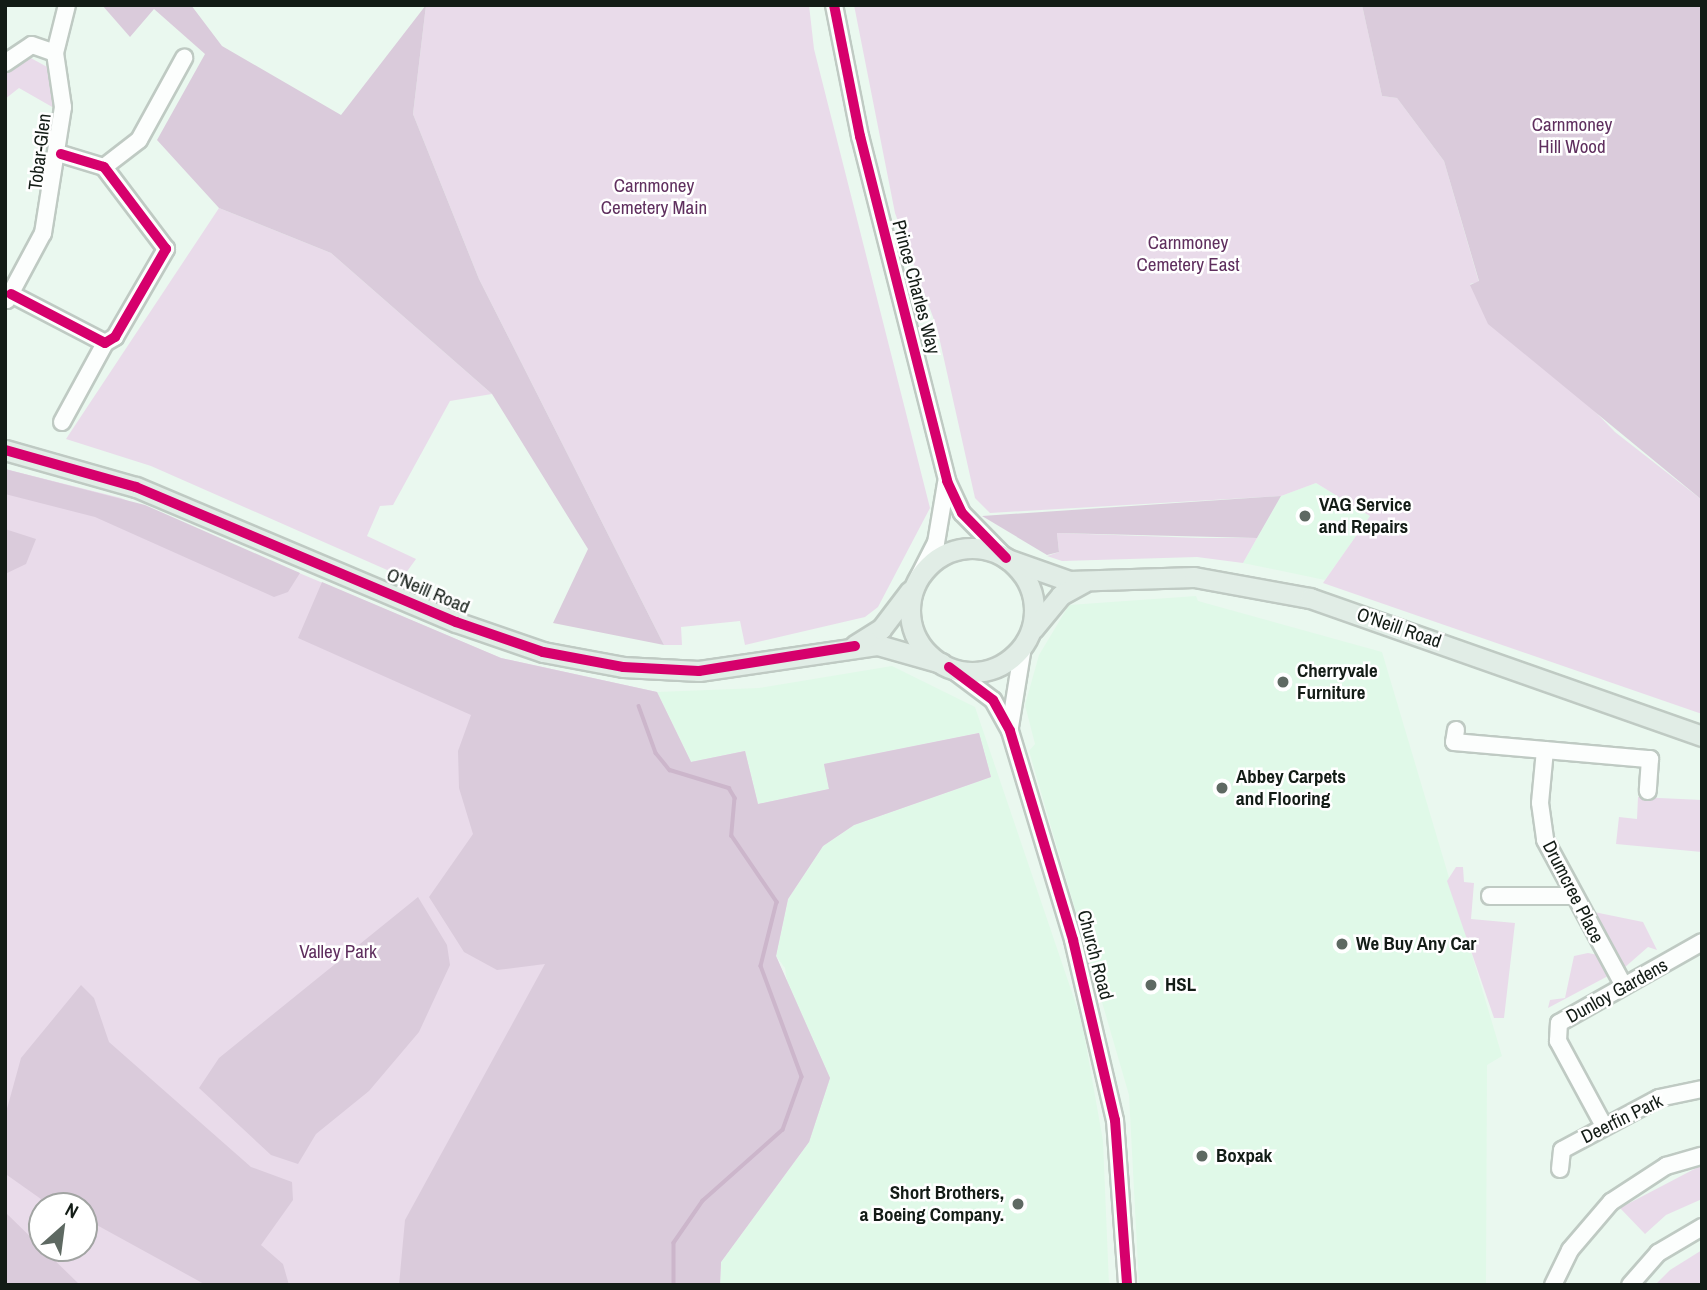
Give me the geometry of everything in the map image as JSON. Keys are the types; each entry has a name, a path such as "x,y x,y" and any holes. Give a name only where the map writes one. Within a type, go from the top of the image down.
{"main road":[{"name":"O'Neill Road","path":"5,450 136,486 456,622 543,652 623,667 699,671 855,646 878,645 945,665"},
{"path":"1026,640 1032,592 1007,558 965,548 938,558 918,580 910,607 915,633 945,665 989,670 1026,640 1047,608 1085,581"},
{"name":"O'Neill Road","path":"1007,558 1085,581 1195,577 1267,587 1702,736"},
{"name":"O'Neill Road","path":"855,646 881,629 918,580"}],"street":[{"name":"Tobar-Glen","path":"8,298 43,233 61,154 63,79 55,52 67,5"},
{"name":"Prince Charles Way","path":"834,5 863,150 947,481 962,513 1007,558"},
{"path":"5,63 32,45 55,52"},
{"path":"104,167 139,140 184,58"},
{"path":"61,154 104,167 166,248 115,337 105,343 62,422"},
{"path":"8,298 105,343"},
{"name":"Prince Charles Way","path":"918,580 936,543 947,481"},
{"name":"Church Road","path":"1010,731 1026,640"},
{"name":"Church Road","path":"945,665 993,700 1010,731 1098,1038 1115,1120 1127,1285"},
{"path":"1456,730 1454,742 1650,760 1648,791"},
{"name":"Drumcree Place","path":"1545,750 1541,822 1573,897 1624,986"},
{"path":"1490,896 1573,897"},
{"name":"Dunloy Gardens","path":"1604,1126 1557,1032 1559,1023 1702,942"},
{"name":"Deerfin Park","path":"1560,1169 1562,1150 1604,1126 1659,1098 1702,1089"},
{"path":"1553,1285 1570,1250 1611,1202 1666,1166 1702,1156"},
{"path":"1630,1285 1658,1254 1702,1227"}],"shaded area":[{"path":"1316,483 1370,516 1325,580 1243,563 1281,496"},
{"path":"1196,596 1198,601 1382,652 1502,1056 1487,1065 1486,1285 1139,1285 1129,1095 1029,751 1035,744 1025,705 1039,655 1069,605"},
{"path":"892,666 975,707 1082,1022 1103,1141 1109,1285 720,1285 721,1262 809,1142 785,968 776,956 788,899 823,846 854,825 991,777 978,733 825,764 829,789 758,804 745,751 691,762 657,692 759,688"}],"green space":[{"path":"102,5 191,5 222,46 341,115 426,5 413,114 479,279 664,645 553,623 588,549 492,394 331,253 219,208 157,140 205,54 154,9 130,37"},
{"name":"Carnmoney Cemetery Main","path":"426,5 809,5 814,49 930,508 878,607 865,617 745,645 740,621 681,627 682,645 664,645 479,279 413,114"},
{"name":"Carnmoney Cemetery East","path":"854,5 1362,5 1382,96 1397,98 1444,161 1479,282 1470,284 1615,432 1702,500 1702,714 1323,583 1370,516 1316,483 1281,496 990,513 975,498 937,328 895,213"},
{"name":"Carnmoney Hill Wood","path":"1362,5 1701,5 1702,500 1488,324 1470,285 1479,281 1444,161 1397,98 1382,96"},
{"path":"29,57 49,68 54,108 19,88 5,99 5,72"},
{"path":"219,208 331,253 492,394 450,401 393,505 380,506 367,536 416,559 403,577 151,466 66,439"},
{"name":"Valley Park","path":"5,469 121,498 501,658 657,692 691,762 745,751 758,804 829,789 824,764 979,733 991,777 854,825 823,846 788,899 776,956 830,1078 809,1142 721,1262 720,1285 5,1285"},
{"path":"5,469 145,505 300,573 288,592 274,597 95,517 5,494"},
{"path":"1281,496 1257,538 1057,533 1059,552 1047,555 982,516"},
{"path":"5,529 36,539 26,564 5,574"},
{"path":"1057,533 1257,538 1243,563 1197,557 1062,561 1047,556 1059,552"},
{"path":"322,582 501,658 657,692 691,762 745,751 758,804 829,789 824,764 979,733 991,777 854,825 823,846 788,899 776,956 830,1078 809,1142 721,1262 720,1285 399,1285 405,1220 545,964 497,970 464,952 429,897 473,834 459,788 458,751 471,715 298,638"},
{"path":"1638,797 1702,800 1702,852 1616,844 1619,817 1637,819"},
{"path":"1456,867 1463,867 1464,882 1474,883 1471,919 1515,923 1504,1018 1494,1018 1447,881"},
{"path":"418,897 447,945 450,965 419,1032 369,1091 316,1134 298,1164 271,1155 199,1088 219,1058"},
{"path":"1594,912 1643,922 1657,950 1648,947 1624,968"},
{"path":"1588,953 1598,955 1608,976 1548,1008 1550,1000 1565,998 1574,956"},
{"path":"81,985 94,998 109,1042 251,1167 292,1182 293,1200 261,1245 283,1264 289,1285 206,1285 98,1226 98,1192 31,1192 7,1175 5,1116 21,1058"},
{"path":"1702,1165 1702,1199 1666,1215 1645,1234 1620,1208"},
{"path":"5,1212 28,1234 28,1262 56,1262 80,1285 5,1285"},
{"path":"1702,1250 1702,1285 1655,1285 1670,1270"}],"waterway":[{"path":"639,706 656,753 670,770 729,788 735,798 732,836 777,902 761,966 802,1077 783,1130 703,1201 674,1243 674,1285"}],"cycle path":[{"path":"834,5 860,136 947,481 962,513 1006,558"},
{"path":"11,294 105,343 115,337 166,249 104,167 61,154"},
{"path":"5,450 136,487 456,622 543,652 623,667 699,671 855,646"},
{"path":"949,667 993,700 1010,731 1073,940 1115,1120 1127,1285"}],"place":[{"name":"VAG Service and Repairs","path":"1305,516"},
{"name":"Cherryvale Furniture","path":"1283,682"},
{"name":"Abbey Carpets and Flooring","path":"1222,788"},
{"name":"We Buy Any Car","path":"1342,944"},
{"name":"HSL","path":"1151,985"},
{"name":"Boxpak","path":"1202,1156"},
{"name":"Short Brothers, a Boeing Company.","path":"1018,1204"}]}
